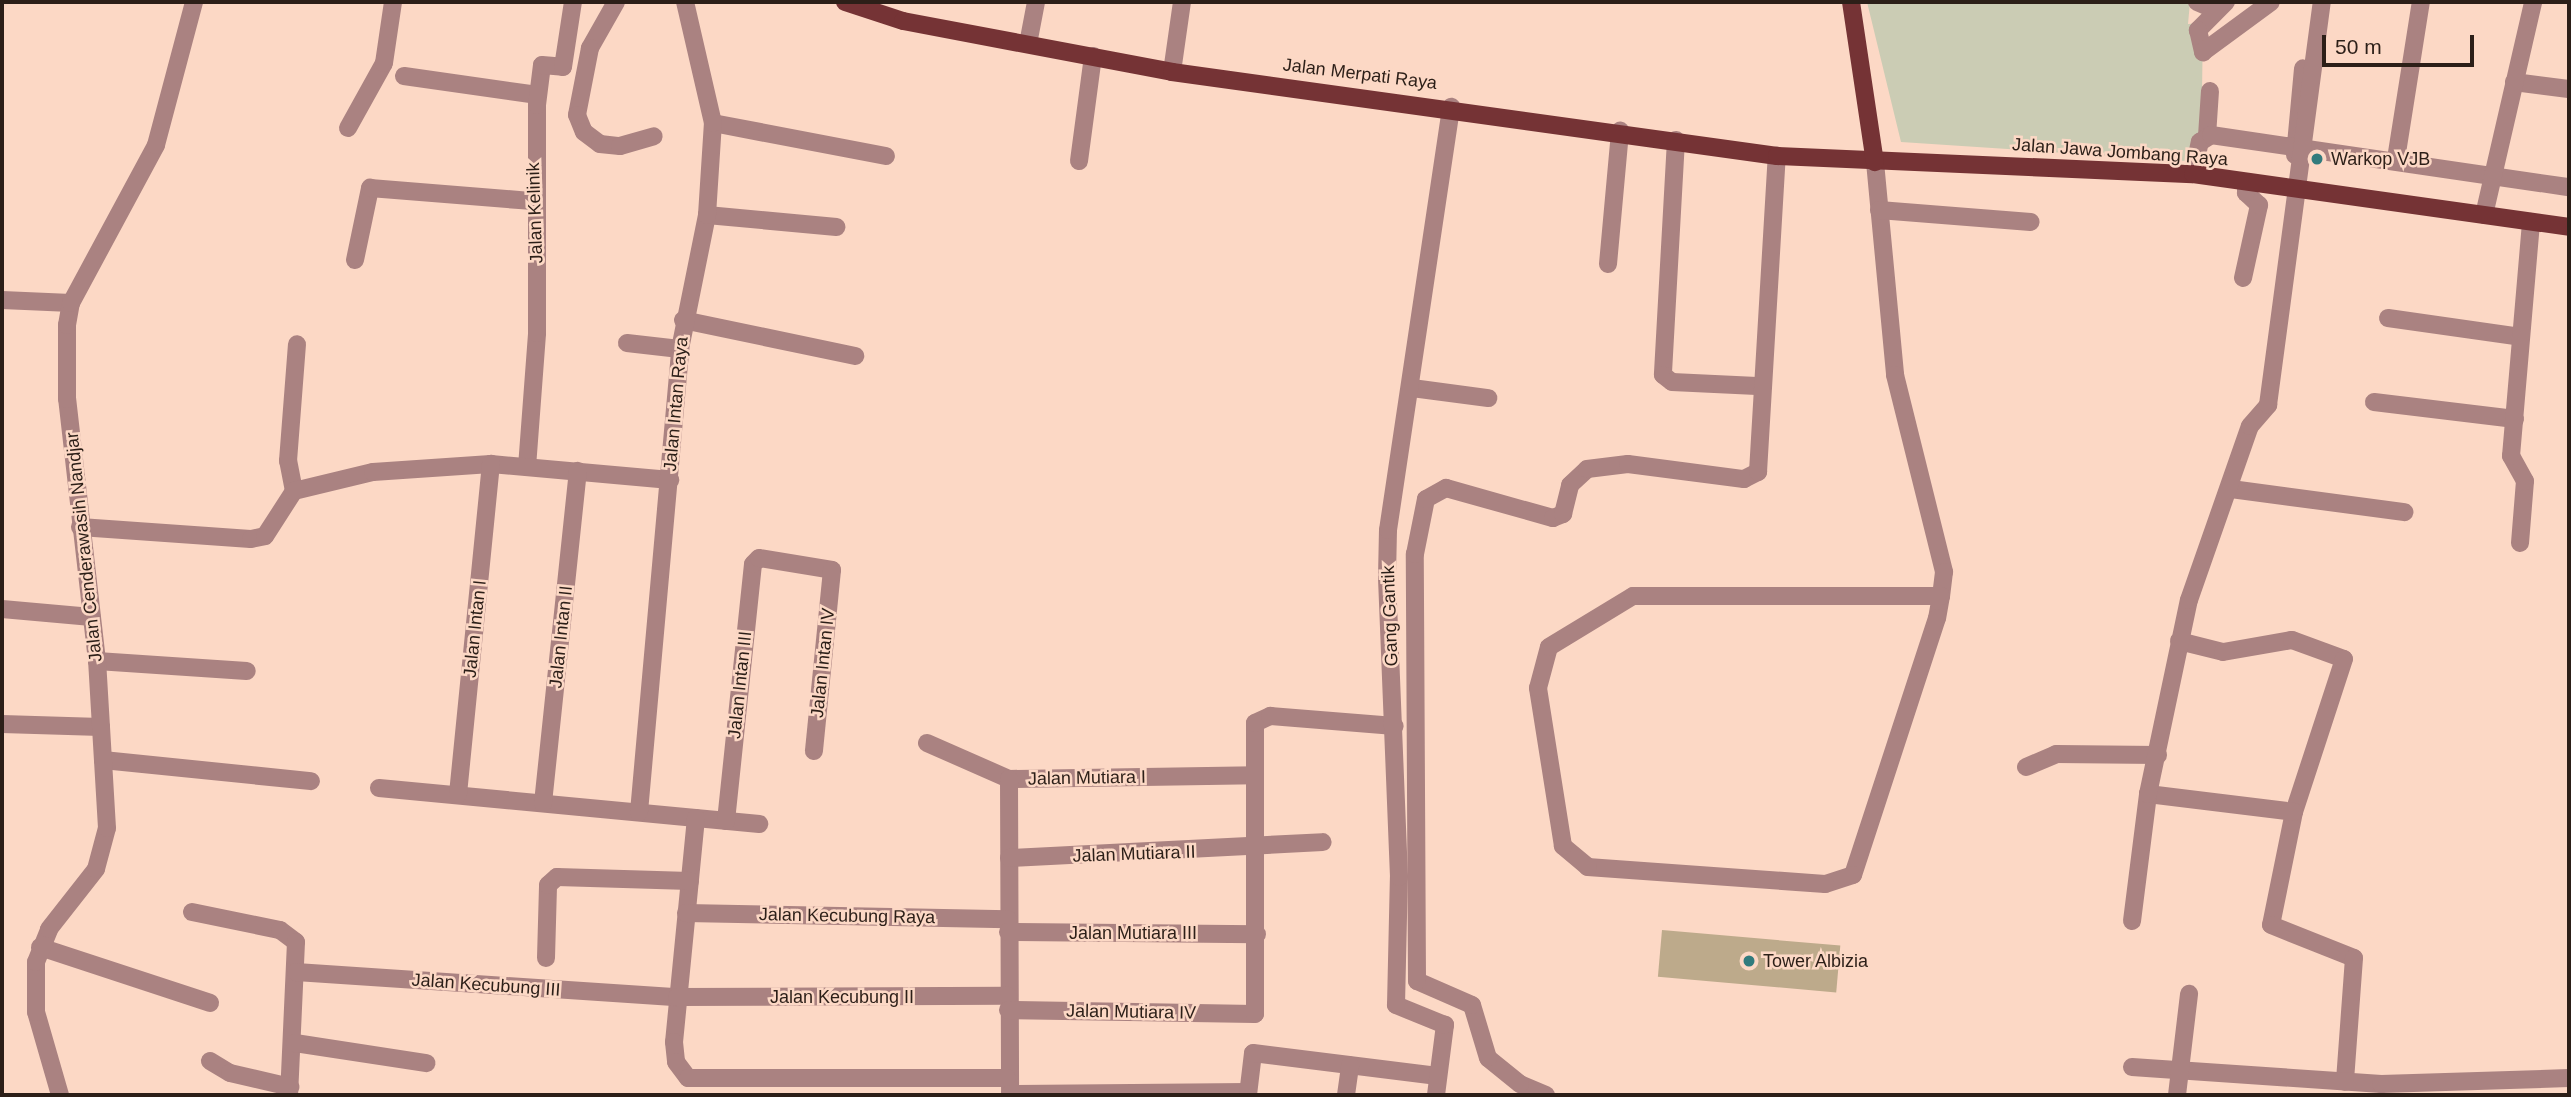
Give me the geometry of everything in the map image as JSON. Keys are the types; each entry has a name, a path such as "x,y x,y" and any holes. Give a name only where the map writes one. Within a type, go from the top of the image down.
{"main road":[{"name":"Jalan Merpati Raya","path":"845,2 903,22 1172,72 1451,107 1777,156 1875,162"},
{"path":"1851,2 1875,162"},
{"name":"Jalan Jawa Jombang Raya","path":"1875,162 2193,174 2569,227"}],"street":[{"name":"Jalan Cenderawasih Nandjar","path":"60,1095 34,997 40,947 102,857 103,760 97,661 80,527 65,367 71,303 156,145 194,2"},
{"path":"348,128 384,63 393,2"},
{"name":"Jalan Kelinik","path":"527,467 537,333 533,201 538,95 542,65 563,67 573,2"},
{"path":"616,2 590,48 577,115 584,132 600,144 620,146 654,136"},
{"name":"Jalan Intan Raya","path":"639,812 683,320 707,215 713,123 685,2"},
{"path":"1028,44 1036,2"},
{"path":"1172,72 1182,2"},
{"path":"2197,2 2221,6"},
{"path":"2221,6 2198,30 2203,52 2271,2"},
{"path":"2132,921 2148,794 2179,641 2250,426 2268,405 2298,169 2311,2"},
{"path":"2299,145 2322,2"},
{"path":"2396,159 2421,2"},
{"path":"2484,215 2490,174 2533,2"},
{"path":"1079,161 1093,56"},
{"path":"404,76 538,95"},
{"path":"2514,82 2569,89"},
{"path":"2193,174 2207,136 2210,91"},
{"name":"Gang Gantik","path":"1436,1095 1445,1026 1396,1005 1395,726 1388,530 1412,388 1451,107"},
{"path":"713,123 886,156"},
{"path":"1608,264 1620,131"},
{"path":"2207,136 2299,145 2569,187"},
{"path":"1676,140 1663,375 1672,383 1757,386"},
{"path":"1546,1095 1520,1084 1488,1058 1472,1005 1418,981 1415,554 1426,499 1446,488 1553,518 1563,514 1570,485 1587,468 1628,464 1744,479 1758,472 1777,156"},
{"path":"1875,162 1895,375 1930,502 1944,572 1941,596 1853,875 1825,884 1588,867 1563,846 1538,688 1549,647 1633,596 1941,596"},
{"path":"2243,278 2259,205 2246,193 2246,182"},
{"path":"355,260 370,188 533,201"},
{"path":"1879,210 2031,222"},
{"path":"707,215 836,227"},
{"path":"2520,543 2525,481 2511,456 2531,222"},
{"path":"2,300 71,303"},
{"path":"2388,318 2521,337"},
{"path":"683,320 855,356"},
{"path":"627,343 680,349"},
{"path":"294,491 288,461 297,344"},
{"path":"1412,388 1488,398"},
{"path":"2374,402 2515,419"},
{"path":"80,527 250,539 265,536 294,491 373,472 491,464 670,480"},
{"name":"Jalan Intan I","path":"457,794 491,464"},
{"name":"Jalan Intan II","path":"543,803 578,471"},
{"path":"2231,489 2404,512"},
{"name":"Jalan Intan III","path":"726,821 753,564 764,556 826,564 833,575"},
{"name":"Jalan Intan IV","path":"814,751 833,575"},
{"path":"2,609 92,617"},
{"path":"2179,641 2224,652 2292,640 2344,659 2294,812 2271,925 2354,958 2345,1082"},
{"path":"97,661 247,671"},
{"path":"1257,934 1259,849 1255,723 1263,716 1395,726"},
{"path":"2,724 101,727"},
{"name":"Jalan Mutiara I","path":"927,743 1009,779 1255,775"},
{"path":"2026,767 2056,754 2158,755"},
{"path":"103,760 311,781"},
{"path":"1009,779 1009,1089"},
{"path":"379,788 759,824"},
{"path":"2148,794 2294,812"},
{"path":"696,818 677,997 676,1062 691,1085 1248,1094 1253,1053 1438,1076"},
{"name":"Jalan Mutiara II","path":"1009,858 1259,849 1323,842"},
{"path":"546,958 548,885 557,877 690,881"},
{"path":"192,912 287,933 296,942 295,1043 290,1091 230,1073 210,1061"},
{"name":"Jalan Kecubung Raya","path":"686,913 1008,926"},
{"name":"Jalan Mutiara III","path":"1008,926 1257,934"},
{"name":"Jalan Mutiara IV","path":"1008,1003 1255,1014 1257,934"},
{"path":"40,947 210,1003"},
{"name":"Jalan Kecubung III","path":"296,972 677,997"},
{"path":"2177,1095 2189,994"},
{"name":"Jalan Kecubung II","path":"677,997 1008,1003"},
{"path":"295,1043 426,1063"},
{"path":"1346,1095 1350,1065"},
{"path":"2132,1067 2179,1073 2345,1082 2569,1078"}],"green space":[{"path":"1867,2 2190,2 2188,24 2203,23 2201,162 1901,142"}],"building":[{"name":"Tower Albizia","path":"1662,930 1840,946 1836,992 1658,977"}],"place":[{"name":"Warkop VJB","path":"2317,159"},
{"name":"Tower Albizia","path":"1749,961"}]}
